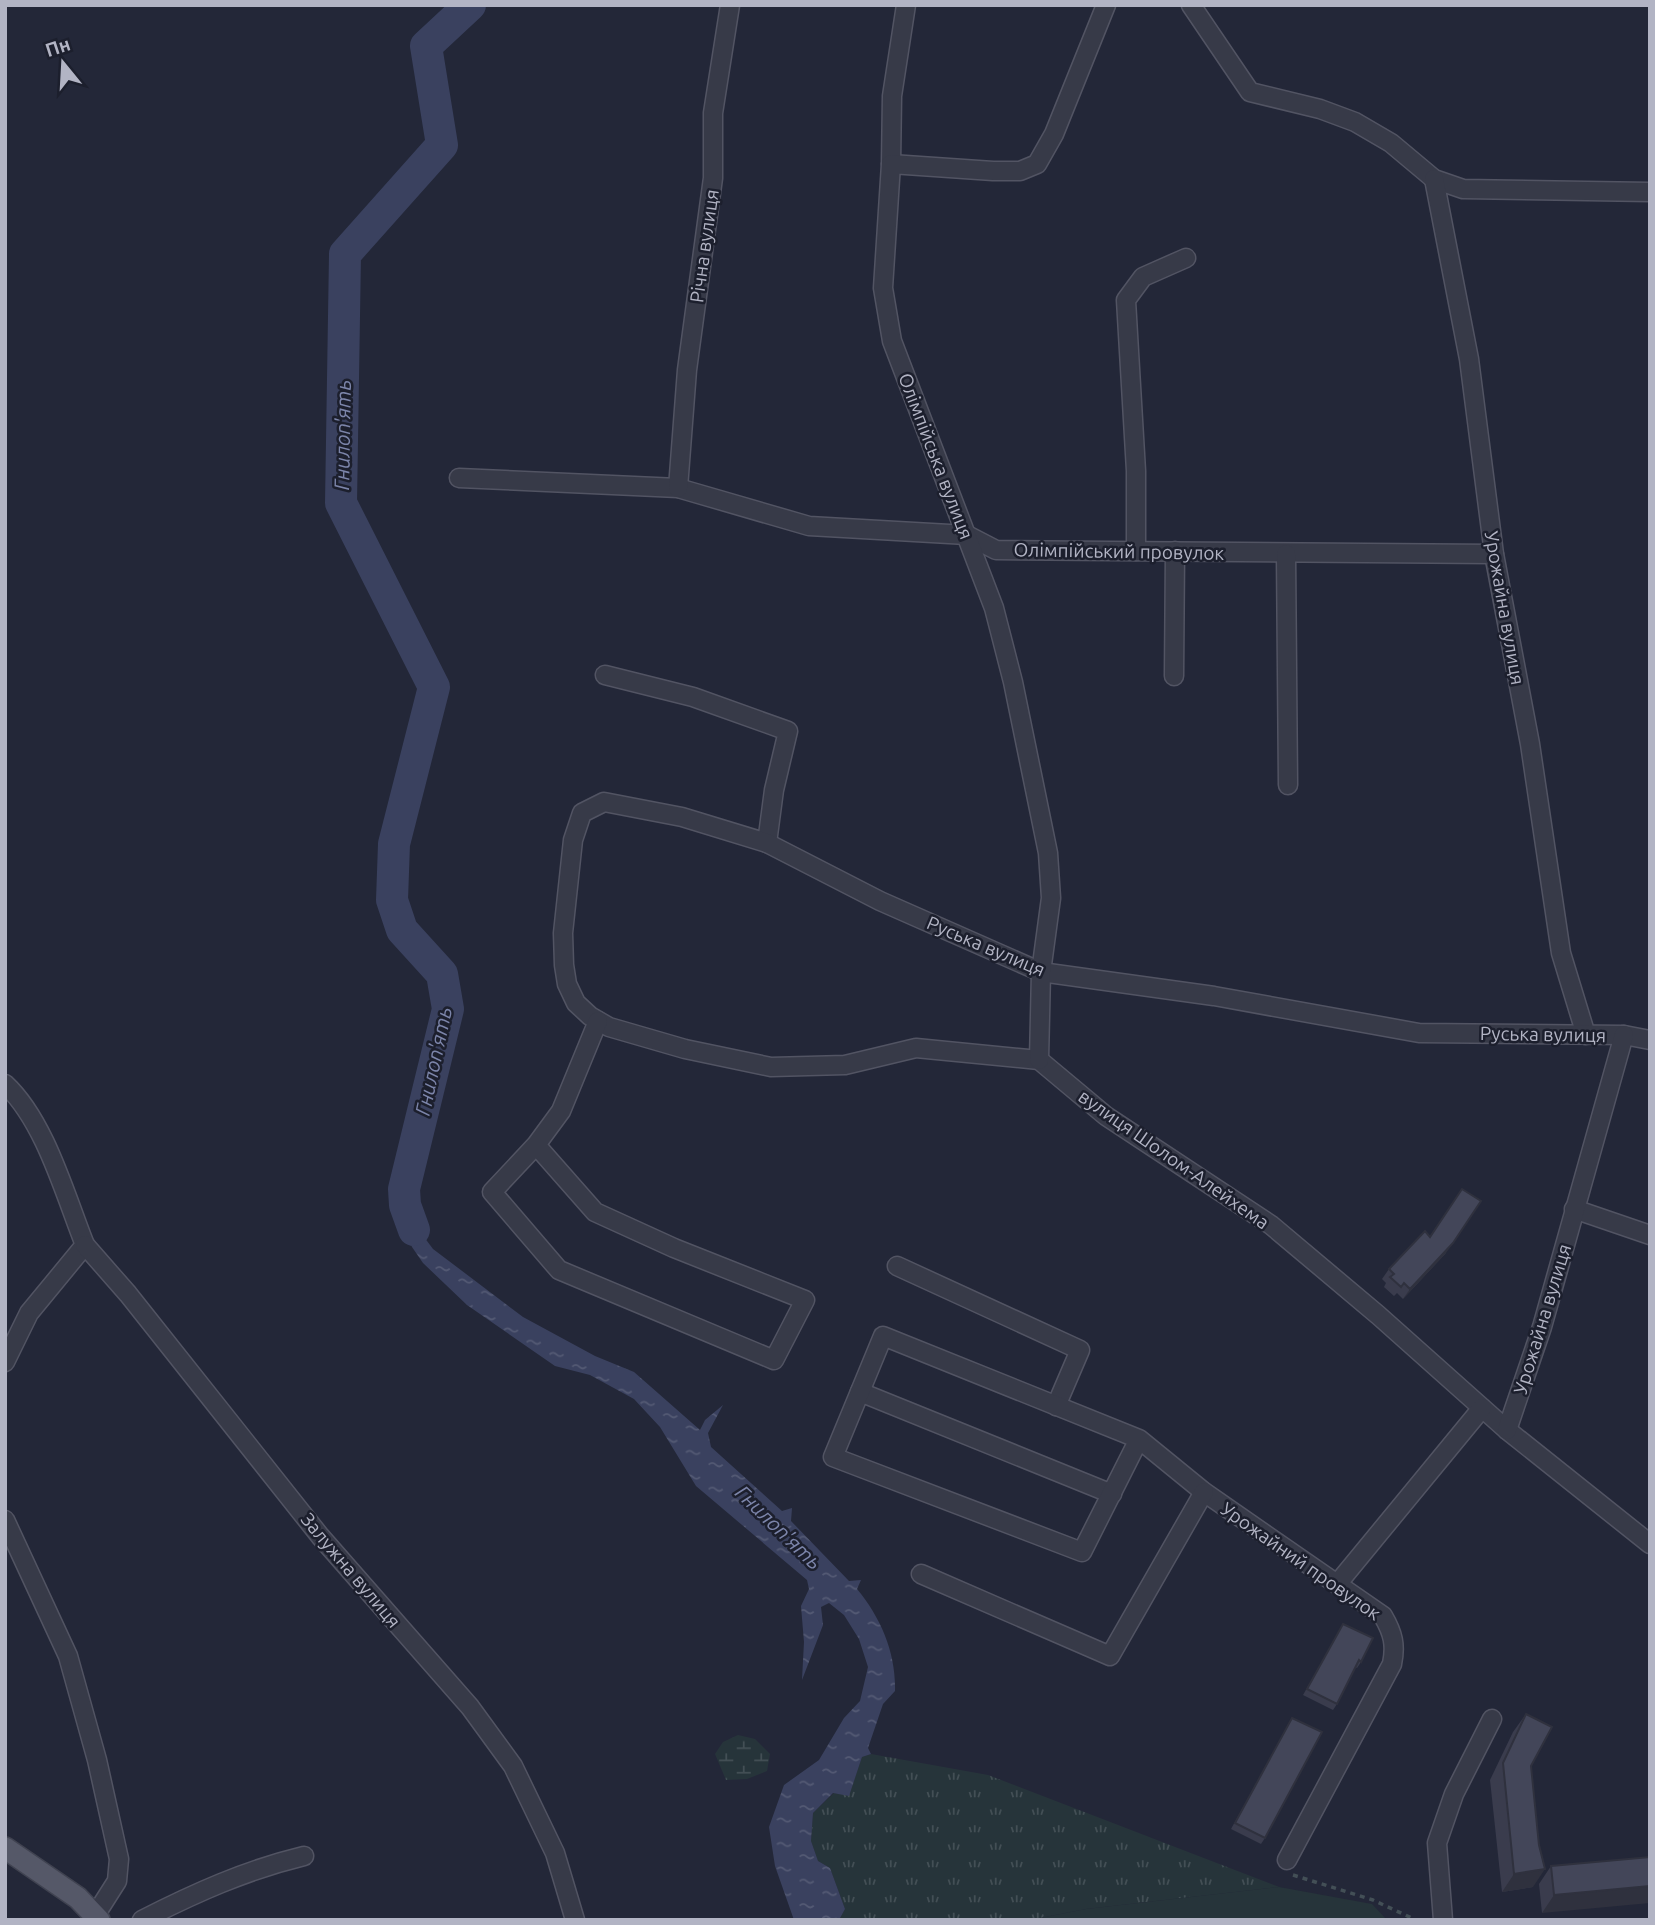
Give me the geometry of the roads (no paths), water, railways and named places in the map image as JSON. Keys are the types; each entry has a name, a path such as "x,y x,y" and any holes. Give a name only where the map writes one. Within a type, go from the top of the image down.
{"main road":[{"path":"5,1848 38,1867 98,1917"}],"street":[{"name":"Річна вулиця","path":"678,488 687,370 713,178 713,113 730,5"},
{"name":"Олімпійська вулиця","path":"906,5 892,96 891,164 883,288 892,341 994,608 1013,682 1048,853 1051,898 1041,972 1039,1060"},
{"path":"891,164 1020,171 1037,164 1054,134 1106,5"},
{"path":"1191,5 1250,92 1320,109 1355,122 1391,143 1434,179 1462,189 1650,192"},
{"name":"Урожайна вулиця","path":"1434,179 1469,359 1494,554 1530,744 1561,953 1586,1035"},
{"path":"1136,551 1136,471 1126,300 1143,277 1186,258"},
{"name":"Олімпійський провулок","path":"459,478 678,488 809,526 967,535 996,550 1494,554"},
{"path":"1174,676 1175,551"},
{"path":"1286,554 1288,785"},
{"path":"605,675 693,697 788,731 774,790 767,842 642,808 604,802 582,813 573,840 563,933 567,984 576,1003 598,1021 685,1049 771,1067 845,1065 916,1048 1039,1060"},
{"name":"Руська вулиця","path":"767,842 880,901 1041,972 1214,996 1419,1033 1624,1035 1650,1040"},
{"path":"536,1145 595,1212 674,1248 805,1300 774,1360 559,1270 492,1192 536,1145 561,1111 598,1021"},
{"name":"Урожайна вулиця","path":"1507,1430 1542,1327 1624,1035"},
{"name":"вулиця Шолом-Алейхема","path":"1039,1060 1105,1116 1271,1225 1378,1315 1507,1430 1650,1544"},
{"name":"Залужна вулиця","path":"5,1084 19,1097 50,1156 85,1245 128,1294 320,1536 477,1717 513,1766 555,1853 575,1920"},
{"path":"1574,1209 1650,1235"},
{"path":"5,1362 29,1313 85,1245"},
{"path":"897,1266 1080,1350 1056,1406"},
{"name":"Урожайний провулок","path":"860,1392 883,1336 1139,1439 1204,1492 1383,1616 1392,1632 1395,1648 1392,1664 1287,1860"},
{"path":"1112,1494 860,1392 833,1457 1082,1552 1112,1494 1139,1439"},
{"path":"1338,1583 1482,1408"},
{"path":"921,1574 1110,1656 1204,1492"},
{"path":"5,1520 68,1656 97,1760 119,1859 117,1881 98,1917"},
{"path":"1443,1920 1437,1843 1454,1794 1492,1719"},
{"path":"142,1920 215,1883 257,1868 304,1856"}],"water":[{"path":"404,1189 421,1233 433,1249 523,1317 595,1356 634,1372 700,1430 705,1420 723,1405 708,1433 711,1447 782,1511 792,1508 791,1521 849,1581 861,1580 857,1589 880,1624 890,1650 895,1691 883,1704 868,1748 871,1754 862,1757 849,1796 833,1793 813,1813 811,1841 818,1861 830,1868 845,1909 839,1920 794,1920 775,1866 769,1827 784,1785 819,1760 844,1718 860,1701 868,1667 859,1639 844,1615 829,1603 821,1607 823,1625 802,1680 804,1642 801,1606 809,1589 807,1580 696,1486 660,1427 634,1399 590,1375 555,1366 467,1305 423,1263 403,1226 401,1208"}],"waterway":[{"name":"Гнилоп'ять","path":"414,1230 405,1205 404,1189 448,1009 442,974 402,930 392,900 394,844 434,687 341,503 345,254 442,145 426,46 470,5"}]}
